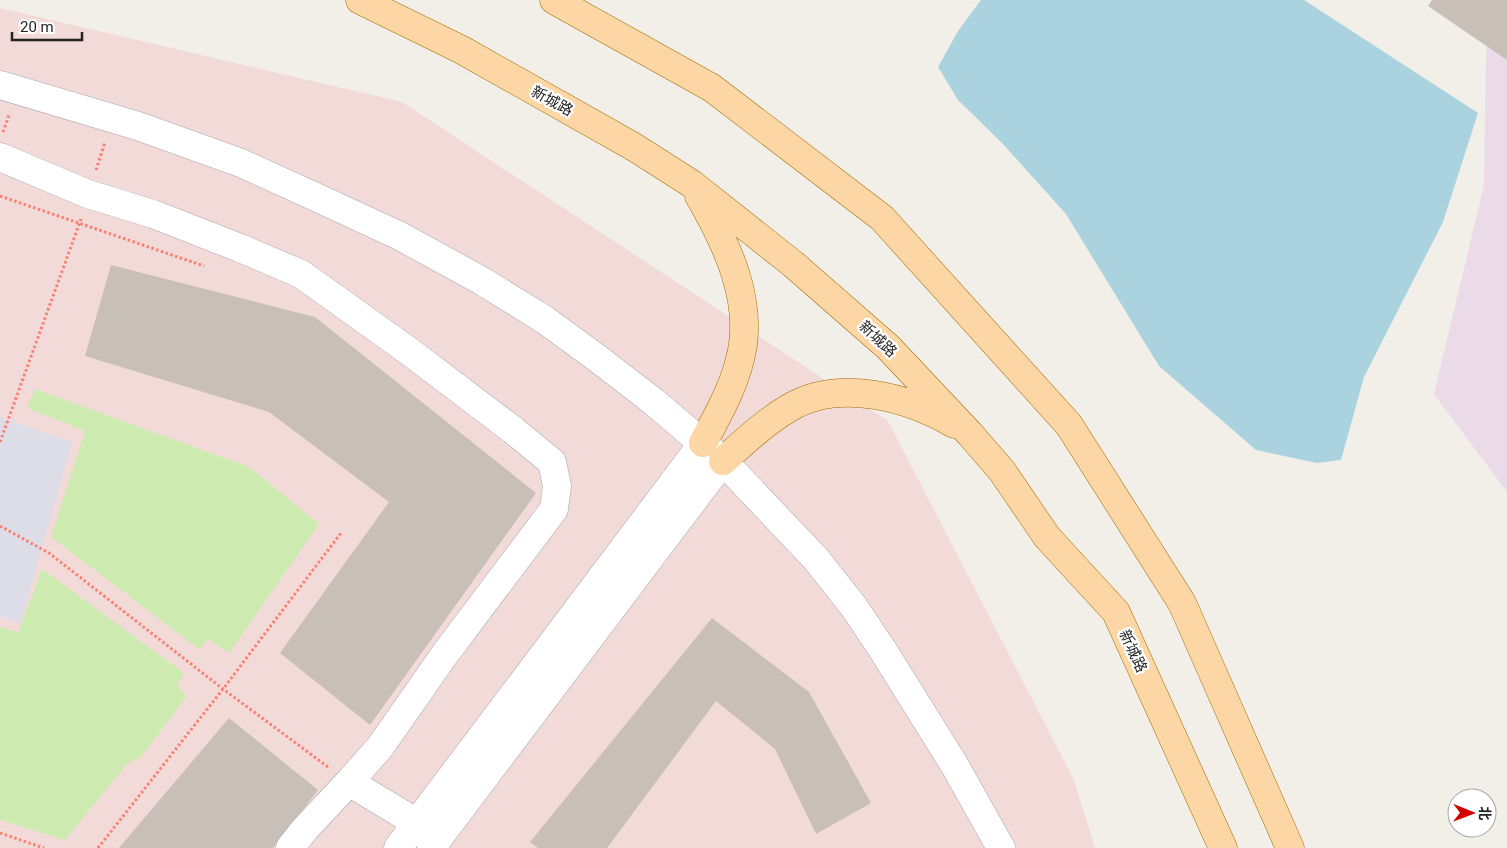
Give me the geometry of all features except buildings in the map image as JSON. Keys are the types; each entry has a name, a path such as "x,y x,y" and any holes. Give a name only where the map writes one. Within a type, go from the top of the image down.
{"main road":[{"name":"新城路","path":"360,0 462,50 634,147 692,184 840,304 888,347 1002,471 1047,537 1116,612 1223,848"},
{"path":"554,0 712,88 882,218 1069,425 1182,604 1290,848"},
{"path":"692,184 717,227 726,248 740,289 744,312 741,359 731,386 703,443"},
{"path":"723,461 760,429 790,407 812,398 834,394 858,393 906,403 952,422 970,434"}],"street":[{"path":"0,85 112,118 241,163 400,236 482,280 545,320 597,358 723,461 816,559 854,607 884,652 956,766 1001,848"},
{"path":"0,157 88,194 162,218 301,274 418,358 552,462 557,486 554,509 445,654 380,747 290,848"},
{"path":"398,848 703,443"},
{"path":"431,848 723,461"},
{"path":"349,782 417,823"}],"path":[{"path":"0,442 79,223 112,118"},
{"path":"0,196 204,266"},
{"path":"0,526 49,553 223,689 349,782"},
{"path":"98,848 223,689 341,533"},
{"path":"0,833 44,848"}],"shaded area":[{"path":"1507,0 1507,492 1434,394 1484,185 1487,2"},
{"path":"0,8 402,102 888,421 1074,780 1095,848 0,848"},
{"path":"0,417 72,442 20,624 0,616"}],"green space":[{"path":"35,389 249,467 319,524 229,653 208,639 199,649 51,537 85,431 27,408"},
{"path":"42,569 184,673 177,685 186,697 141,757 127,764 65,840 0,820 0,627 18,632"}],"water":[{"path":"981,0 1304,0 1478,113 1443,222 1364,377 1341,460 1317,463 1256,450 1159,366 1066,214 1003,144 958,100 938,67 958,31"}]}
